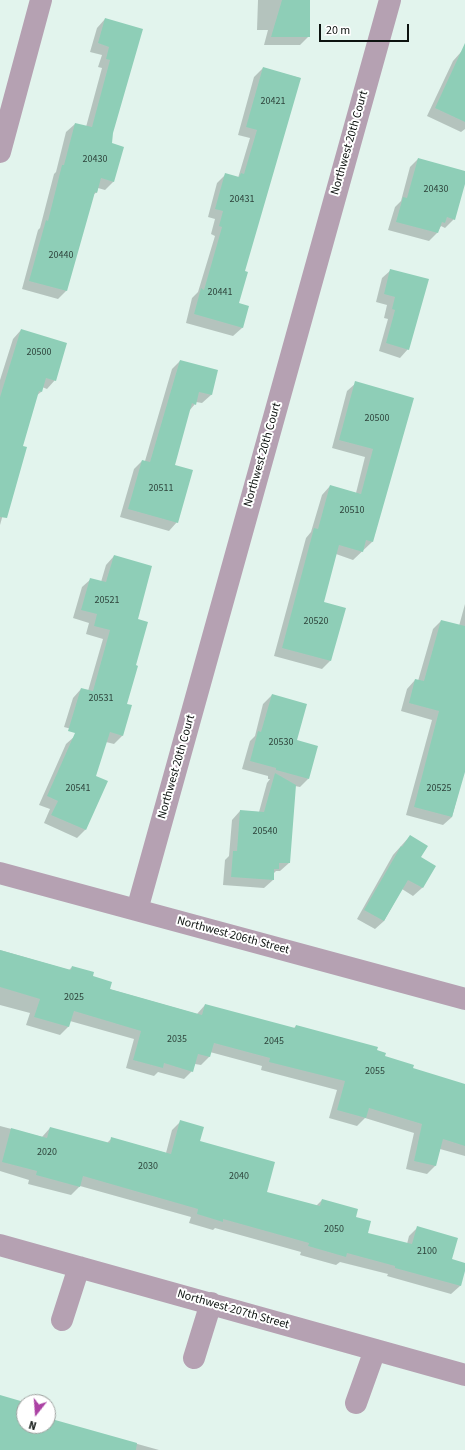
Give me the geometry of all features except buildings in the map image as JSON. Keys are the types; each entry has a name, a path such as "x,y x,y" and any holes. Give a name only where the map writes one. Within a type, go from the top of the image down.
{"street":[{"path":"0,152 41,0"},
{"name":"Northwest 20th Court","path":"137,910 390,0"},
{"name":"Northwest 206th Street","path":"0,873 465,999"},
{"name":"Northwest 207th Street","path":"0,1245 465,1375"},
{"path":"62,1320 78,1267"},
{"path":"194,1358 210,1304"},
{"path":"356,1403 375,1350"}]}
